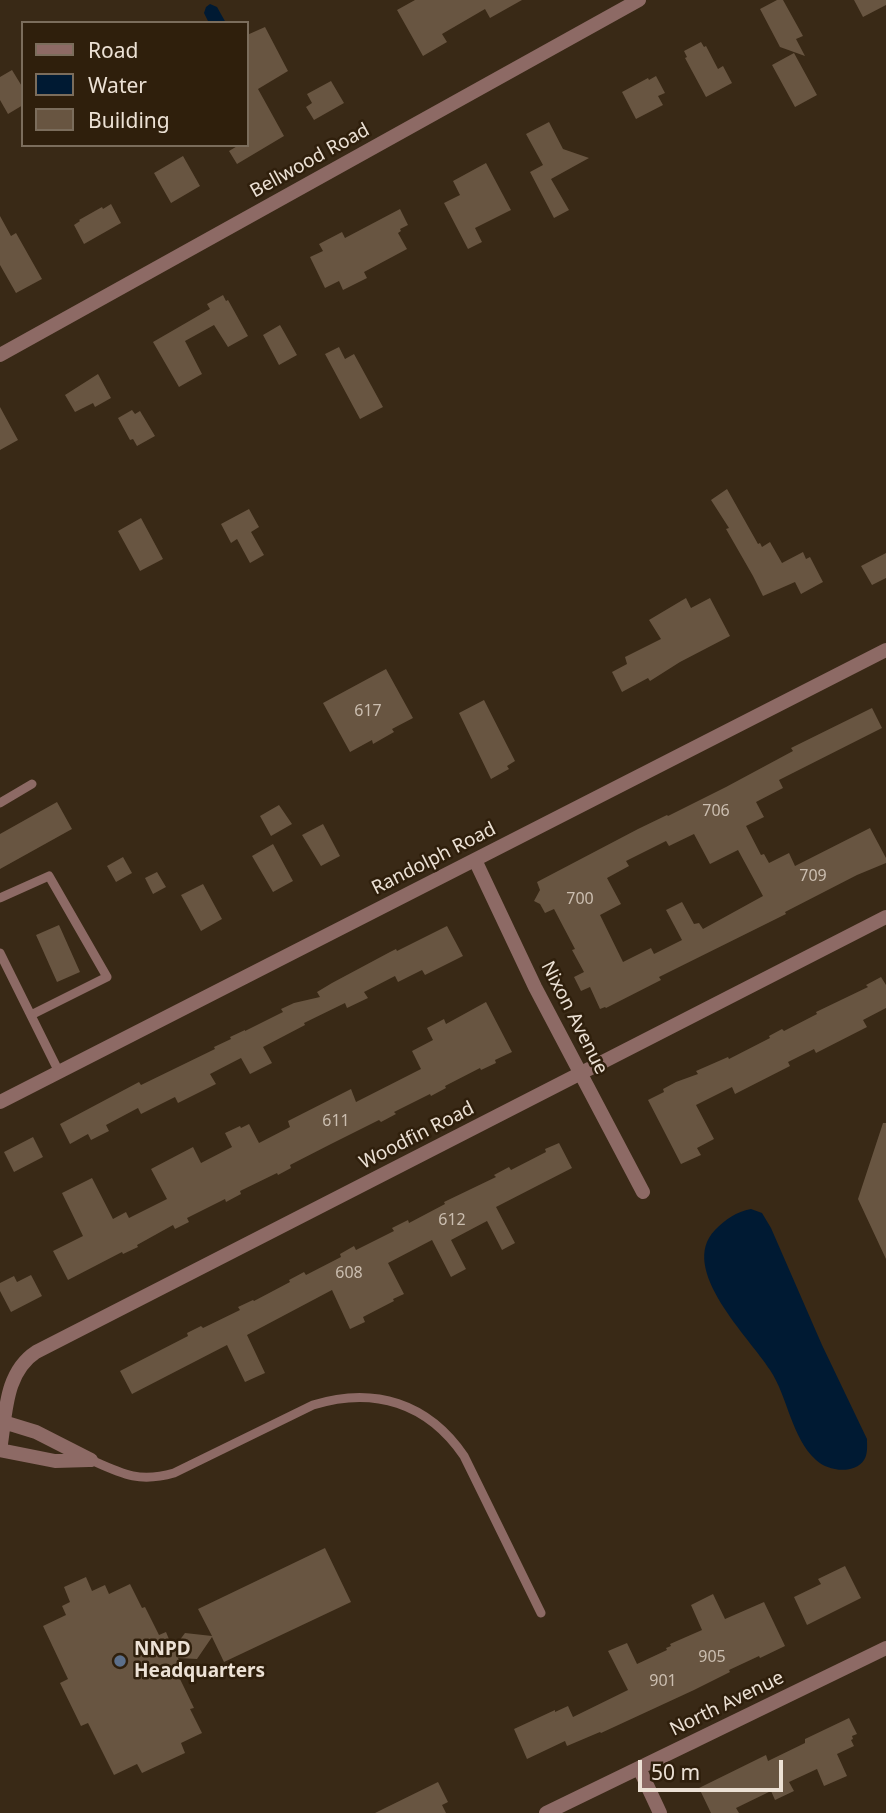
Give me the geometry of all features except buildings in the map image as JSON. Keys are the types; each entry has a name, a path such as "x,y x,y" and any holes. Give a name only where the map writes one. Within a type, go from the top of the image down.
{"street":[{"name":"Bellwood Road","path":"0,355 639,0"},
{"name":"Randolph Road","path":"0,1102 886,650"},
{"name":"Nixon Avenue","path":"475,860 535,987 643,1192"},
{"name":"Woodfin Road","path":"91,1460 55,1461 0,1450 3,1421 15,1374 26,1359 36,1352 886,917"},
{"path":"3,1421 36,1432 91,1460"},
{"name":"North Avenue","path":"547,1813 886,1648"},
{"path":"639,1768 660,1813"}],"lane":[{"path":"0,803 32,784"},
{"path":"0,898 49,876 107,977 31,1015"},
{"path":"0,953 58,1072"},
{"path":"91,1460 118,1472 139,1478 151,1478 207,1457 313,1405 330,1400 362,1397 401,1404 433,1421 451,1438 464,1456 541,1613"}],"water":[{"path":"210,4 217,7 225,21 208,21 204,13"},
{"path":"751,1209 762,1213 771,1228 867,1439 865,1458 854,1468 840,1470 827,1467 808,1451 795,1429 770,1370 734,1322 710,1283 705,1264 706,1246 715,1230 723,1223 736,1214"}],"place":[{"name":"NNPD Headquarters","path":"120,1661"}]}
